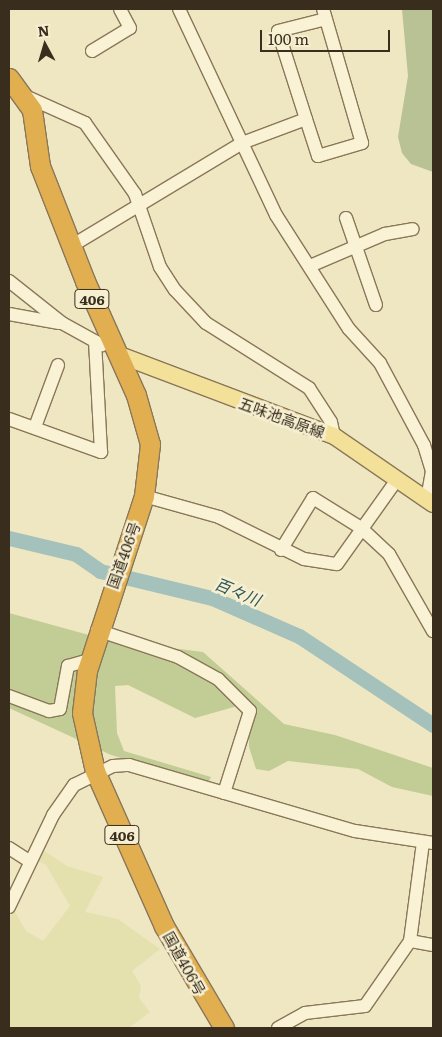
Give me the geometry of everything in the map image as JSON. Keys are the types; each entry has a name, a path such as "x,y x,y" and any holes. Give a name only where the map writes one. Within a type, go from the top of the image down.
{"highway":[{"name":"国道406号","path":"9,78 25,96 32,110 40,166 117,354 136,395 150,444 144,496 98,627 89,660 82,713 95,772 164,926 224,1028"}],"main road":[{"name":"五味池高原線","path":"117,354 334,436 396,481 430,502"}],"street":[{"path":"92,51 130,28 120,9"},
{"path":"179,9 276,215 349,329 380,363 424,445 432,471 430,502"},
{"path":"324,14 362,143 318,156 306,118 278,31 324,14"},
{"path":"25,96 85,124 124,176 140,207 160,267 175,290 206,323 309,388 331,422 334,436"},
{"path":"73,245 140,207 242,144 306,118"},
{"path":"346,218 354,246 376,305"},
{"path":"310,266 354,246 413,229"},
{"path":"9,281 62,323 117,354"},
{"path":"9,314 62,323"},
{"path":"9,419 100,452 95,341"},
{"path":"34,427 58,365"},
{"path":"144,496 219,517 281,550 337,564 396,481"},
{"path":"281,550 313,498 361,528 389,554 433,631"},
{"path":"98,627 146,642 178,657 218,680 250,711 224,793"},
{"path":"9,696 48,711 60,709 68,666 89,660"},
{"path":"9,904 29,861 69,792 95,772 129,765 355,831 428,842 410,941 365,1006 305,1013 278,1028"},
{"path":"9,848 29,861"},
{"path":"410,941 433,945"}],"shaded area":[{"path":"40,848 67,866 103,877 85,912 118,919 160,949 132,971 141,986 139,998 150,1012 129,1028 9,1028 9,921 13,908 26,931 43,941 70,906 46,865 34,859"}],"green space":[{"path":"402,9 433,9 433,172 411,164 402,153 398,137 408,76"},
{"path":"9,613 107,640 203,652 284,724 335,735 433,768 433,796 392,787 358,769 288,761 269,771 256,769 249,747 248,703 195,718 128,685 115,686 117,733 124,751 211,777 208,783 111,755 9,708"}],"waterway":[{"name":"百々川","path":"9,538 76,554 100,571 212,598 299,636 433,725"}]}
